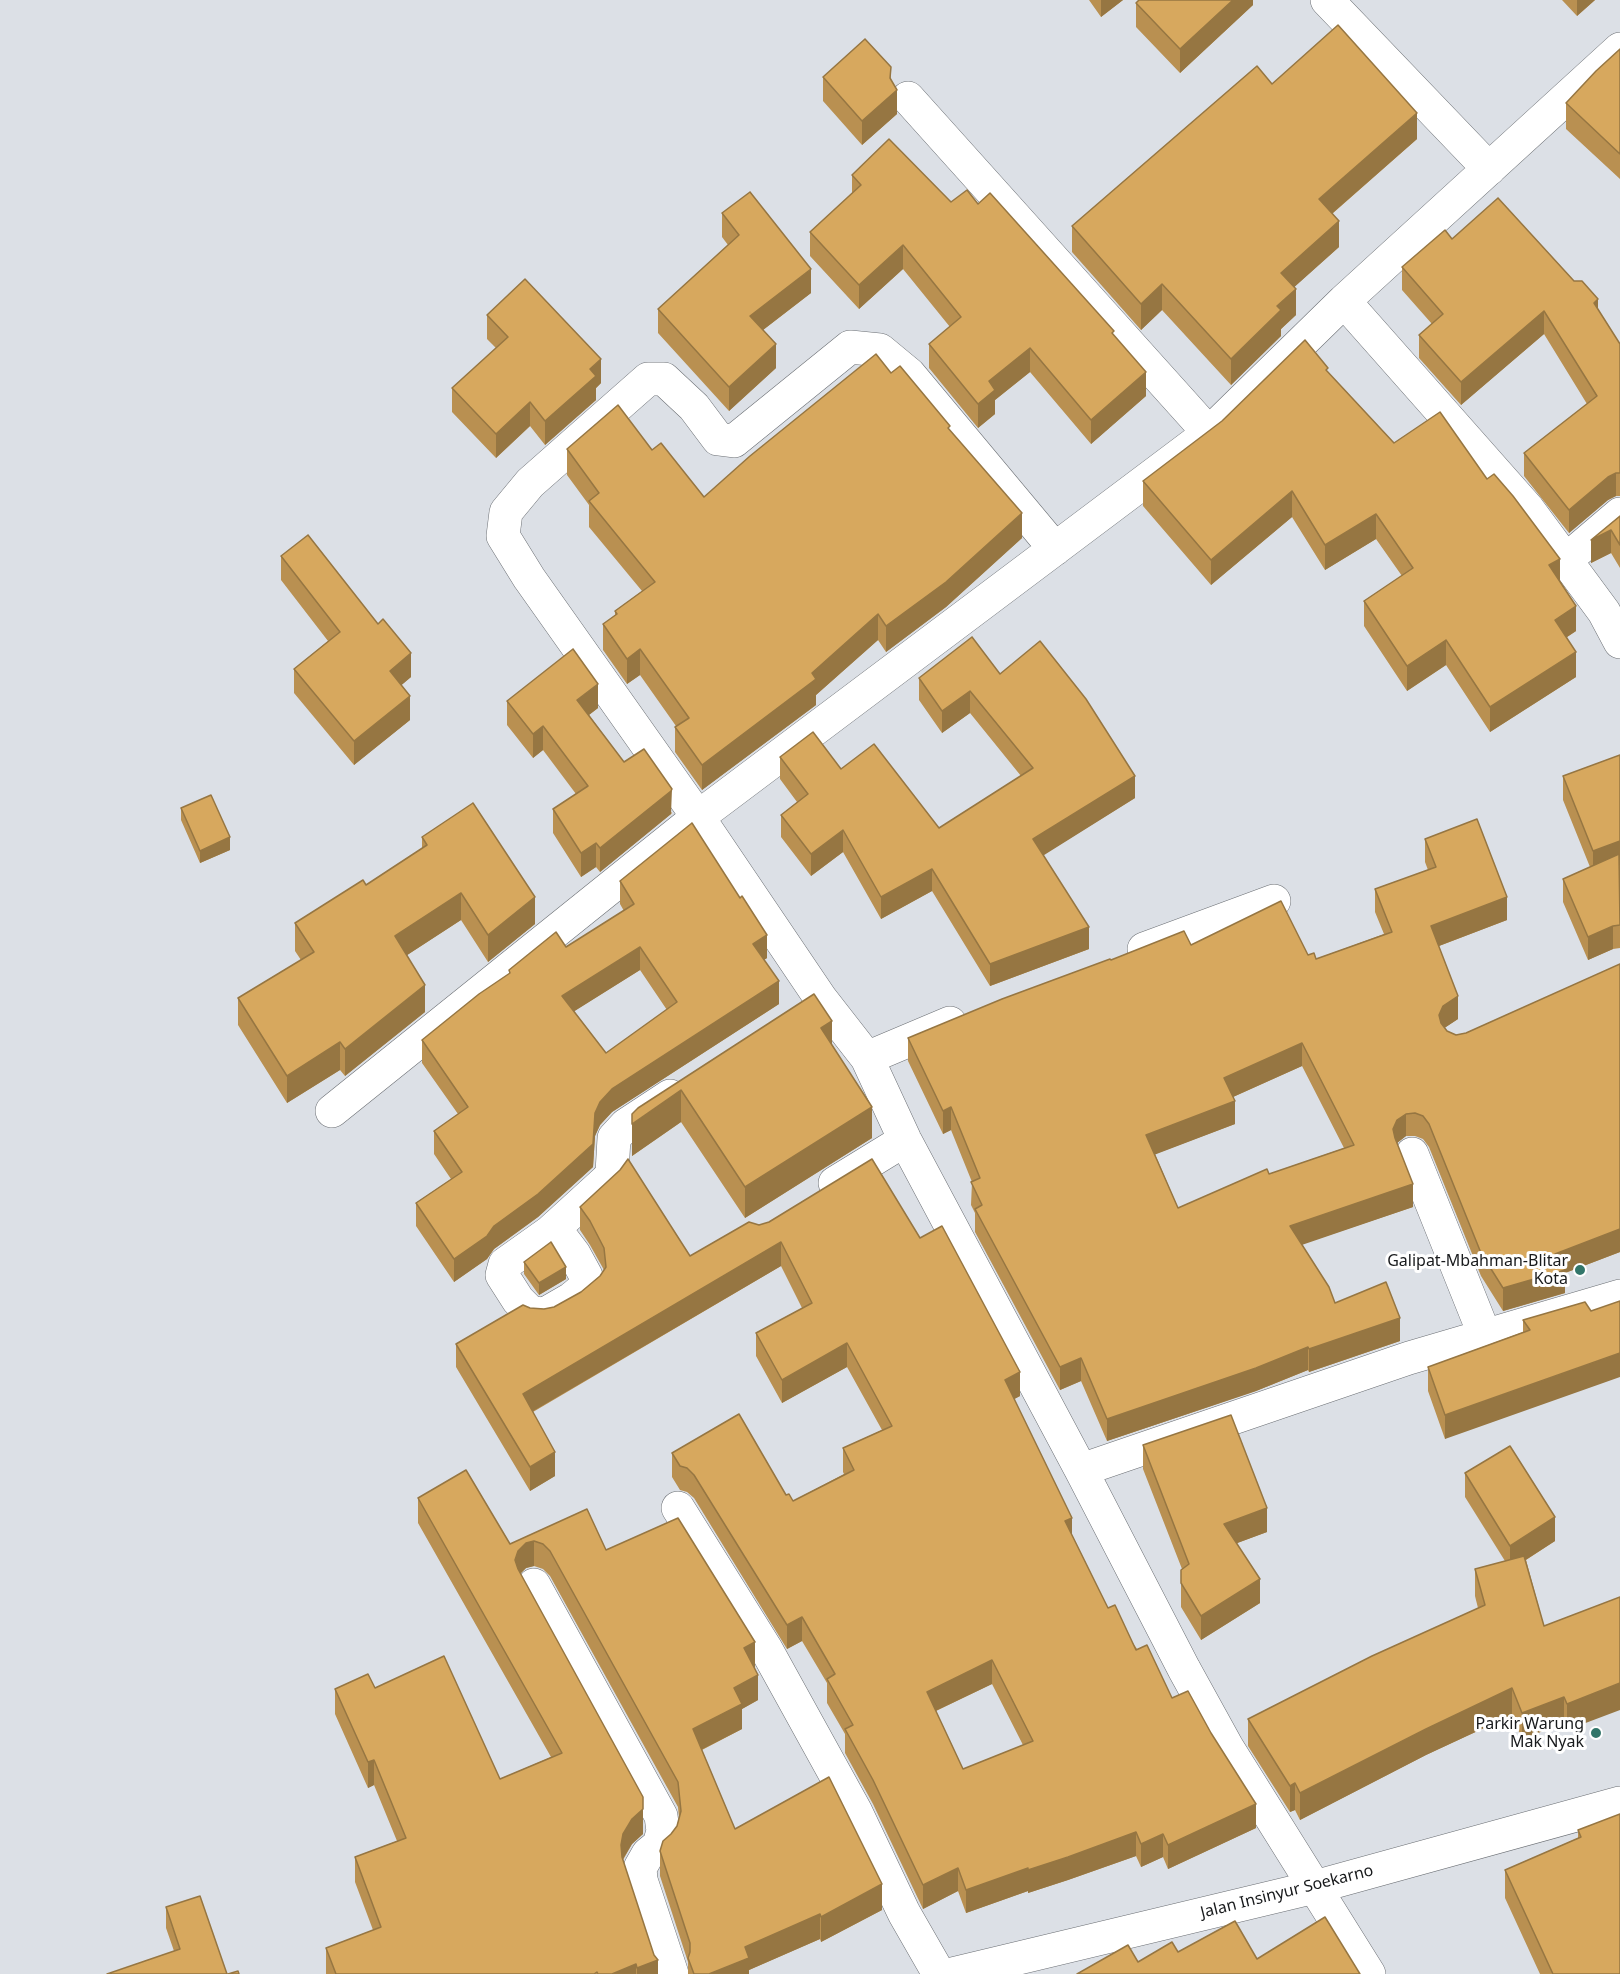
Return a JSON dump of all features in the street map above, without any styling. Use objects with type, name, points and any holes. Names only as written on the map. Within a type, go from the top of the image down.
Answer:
[{"type":"street","points":[[1327,0],[1489,169]]},
{"type":"street","points":[[332,1111],[698,817],[1209,433],[1344,301],[1620,49]]},
{"type":"street","points":[[908,98],[1209,433]]},
{"type":"street","points":[[1344,301],[1528,509],[1604,612],[1620,642]]},
{"type":"street","points":[[1055,549],[909,374],[880,350],[850,347],[734,441],[718,439],[694,407],[664,379],[648,379],[530,483],[506,512],[503,536],[529,578],[698,817],[811,1006],[867,1058],[905,1140],[1227,1747],[1369,1974]]},
{"type":"street","points":[[1566,560],[1620,513]]},
{"type":"street","points":[[1118,959],[1274,901]]},
{"type":"street","points":[[867,1058],[974,1013]]},
{"type":"street","points":[[555,1229],[612,1173],[614,1138],[626,1125],[694,1081]]},
{"type":"street","points":[[807,1200],[905,1140]]},
{"type":"street","points":[[1412,1155],[1485,1336]]},
{"type":"street","points":[[1082,1470],[1365,1373],[1620,1296]]},
{"type":"street","points":[[678,1509],[766,1649],[855,1812],[903,1913],[939,1974]]},
{"type":"street","points":[[534,1585],[662,1816],[663,1831],[659,1845],[648,1854],[640,1868],[641,1880],[672,1974]]},
{"type":"street","name":"Jalan Insinyur Soekarno","points":[[952,1974],[1315,1887],[1620,1803]]},
{"type":"building","points":[[1139,0],[1233,0],[1180,49],[1136,3]]},
{"type":"building","points":[[1338,25],[1417,113],[1319,199],[1339,221],[1281,273],[1296,289],[1277,306],[1281,310],[1231,359],[1162,284],[1141,304],[1072,226],[1257,66],[1272,84]]},
{"type":"building","points":[[865,39],[891,67],[890,78],[897,90],[862,121],[823,77]]},
{"type":"building","points":[[1620,49],[1620,154],[1566,103]]},
{"type":"building","points":[[889,139],[951,202],[967,190],[978,204],[990,193],[1114,331],[1112,333],[1146,372],[1091,420],[1030,348],[989,381],[995,390],[978,404],[929,344],[961,317],[903,245],[859,285],[810,232],[861,185],[852,175]]},
{"type":"building","points":[[750,192],[811,269],[750,316],[776,344],[729,387],[658,309],[739,235],[722,213]]},
{"type":"building","points":[[1498,198],[1574,281],[1582,281],[1598,299],[1594,303],[1620,344],[1620,473],[1608,477],[1569,510],[1524,453],[1597,396],[1544,311],[1461,382],[1419,335],[1443,314],[1402,267],[1445,230],[1452,239]]},
{"type":"building","points":[[525,279],[601,359],[590,369],[596,376],[545,421],[530,402],[496,434],[452,388],[508,337],[487,315]]},
{"type":"building","points":[[1305,340],[1328,368],[1326,370],[1394,443],[1440,412],[1487,479],[1494,474],[1560,559],[1549,565],[1576,606],[1555,620],[1576,652],[1490,707],[1446,640],[1407,666],[1364,601],[1413,568],[1376,514],[1325,545],[1292,491],[1211,560],[1143,481],[1222,421]]},
{"type":"building","points":[[876,354],[891,373],[900,366],[950,426],[948,428],[1022,513],[946,582],[886,626],[878,614],[812,673],[816,679],[702,765],[675,727],[689,718],[640,649],[627,659],[603,624],[617,614],[615,611],[655,582],[589,501],[599,493],[567,449],[618,405],[652,450],[661,443],[704,497],[750,456]]},
{"type":"building","points":[[1620,516],[1620,545],[1611,530],[1591,540]]},
{"type":"building","points":[[308,535],[378,624],[383,619],[411,653],[390,671],[410,696],[354,741],[294,669],[340,632],[281,556]]},
{"type":"building","points":[[972,637],[1000,674],[1040,641],[1086,699],[1135,776],[1033,839],[1089,927],[990,964],[932,869],[881,897],[843,830],[811,854],[781,815],[808,794],[780,757],[813,732],[841,769],[874,744],[939,828],[1033,768],[970,691],[942,711],[919,678]]},
{"type":"building","points":[[573,649],[598,684],[577,700],[624,762],[644,749],[672,789],[600,848],[596,843],[581,853],[553,809],[588,786],[543,726],[533,734],[507,701]]},
{"type":"building","points":[[1620,755],[1620,841],[1593,851],[1563,776]]},
{"type":"building","points":[[211,795],[230,837],[200,851],[181,808]]},
{"type":"building","points":[[473,803],[535,897],[488,935],[461,893],[395,936],[425,985],[345,1049],[340,1042],[287,1076],[238,998],[314,952],[295,923],[363,880],[366,885],[427,845],[422,837]]},
{"type":"building","points":[[1477,819],[1507,897],[1431,926],[1458,996],[1443,1006],[1439,1015],[1447,1031],[1456,1035],[1466,1033],[1620,964],[1620,1229],[1555,1254],[1565,1270],[1503,1288],[1481,1253],[1429,1124],[1423,1116],[1415,1113],[1406,1114],[1397,1120],[1393,1129],[1413,1184],[1290,1226],[1329,1287],[1335,1303],[1386,1282],[1400,1318],[1309,1349],[1308,1347],[1256,1368],[1107,1419],[1081,1358],[1060,1367],[975,1209],[982,1205],[971,1182],[980,1178],[951,1107],[943,1111],[908,1038],[1002,999],[1184,931],[1191,945],[1281,901],[1308,955],[1314,953],[1316,959],[1392,932],[1375,889],[1436,867],[1425,839]],"holes":[[[1302,1043],[1354,1145],[1269,1174],[1267,1169],[1178,1208],[1146,1135],[1235,1101],[1224,1078]]]},
{"type":"building","points":[[692,823],[740,898],[742,896],[767,935],[753,944],[779,981],[612,1089],[600,1102],[595,1113],[593,1144],[538,1194],[494,1226],[487,1236],[454,1259],[416,1203],[462,1172],[434,1131],[468,1107],[422,1040],[479,994],[510,973],[509,970],[556,932],[566,947],[634,904],[620,881]],"holes":[[[640,947],[677,1002],[606,1053],[562,996]]]},
{"type":"building","points":[[1619,854],[1620,925],[1588,937],[1563,879]]},
{"type":"building","points":[[814,994],[832,1021],[821,1028],[872,1107],[745,1187],[681,1090],[632,1124],[632,1114],[638,1108]]},
{"type":"building","points":[[628,1159],[690,1256],[749,1222],[759,1225],[769,1222],[872,1159],[920,1238],[942,1226],[1020,1372],[1005,1380],[1072,1518],[1065,1521],[1108,1608],[1115,1605],[1136,1650],[1147,1645],[1172,1698],[1188,1691],[1211,1733],[1256,1804],[1168,1845],[1163,1834],[1141,1844],[1136,1832],[966,1890],[958,1868],[923,1885],[873,1780],[845,1729],[853,1725],[827,1679],[835,1674],[802,1617],[787,1625],[694,1475],[687,1468],[680,1466],[672,1453],[739,1414],[786,1495],[789,1494],[793,1501],[854,1470],[843,1448],[892,1426],[847,1343],[782,1380],[756,1333],[812,1303],[781,1242],[523,1394],[555,1452],[530,1467],[456,1344],[523,1305],[544,1309],[554,1307],[581,1292],[600,1276],[606,1267],[604,1248],[580,1207],[620,1170]],"holes":[[[992,1660],[1033,1741],[963,1769],[927,1692]]]},
{"type":"building","points":[[551,1242],[566,1267],[539,1283],[524,1262]]},
{"type":"building","points":[[1620,1301],[1620,1353],[1445,1415],[1428,1367],[1530,1330],[1523,1320],[1585,1302],[1591,1311]]},
{"type":"building","points":[[1231,1415],[1267,1508],[1224,1524],[1260,1579],[1201,1616],[1181,1583],[1181,1570],[1189,1564],[1143,1445]]},
{"type":"building","points":[[1510,1446],[1555,1517],[1510,1546],[1465,1473]]},
{"type":"building","points":[[466,1470],[510,1544],[587,1509],[606,1550],[678,1518],[755,1642],[744,1648],[758,1675],[734,1688],[742,1704],[693,1729],[735,1829],[829,1777],[882,1884],[821,1917],[820,1914],[745,1947],[749,1958],[709,1974],[694,1974],[688,1958],[690,1943],[660,1851],[663,1841],[677,1826],[681,1811],[678,1782],[550,1551],[543,1544],[534,1541],[526,1543],[518,1551],[515,1560],[518,1569],[643,1797],[643,1809],[632,1819],[623,1834],[622,1857],[654,1955],[658,1960],[637,1968],[636,1964],[612,1974],[598,1974],[597,1972],[594,1974],[336,1974],[326,1948],[381,1927],[355,1857],[406,1838],[374,1760],[368,1762],[335,1689],[368,1674],[375,1688],[444,1656],[500,1779],[562,1753],[418,1498]]},
{"type":"building","points":[[1524,1556],[1544,1626],[1620,1597],[1620,1683],[1567,1704],[1564,1697],[1522,1713],[1512,1688],[1300,1793],[1295,1783],[1290,1786],[1248,1719],[1372,1656],[1485,1605],[1475,1569]]},
{"type":"building","points":[[1620,1814],[1620,1974],[1553,1974],[1505,1870],[1581,1837],[1578,1830]]},
{"type":"building","points":[[200,1896],[227,1974],[107,1974],[180,1949],[166,1907]]},
{"type":"building","points":[[1325,1917],[1360,1974],[1077,1974],[1128,1945],[1138,1962],[1172,1942],[1178,1952],[1235,1921],[1257,1959]]},
{"type":"place","name":"Galipat-Mbahman-Blitar Kota","points":[[1580,1270]]},
{"type":"place","name":"Parkir Warung Mak Nyak","points":[[1596,1733]]}]
